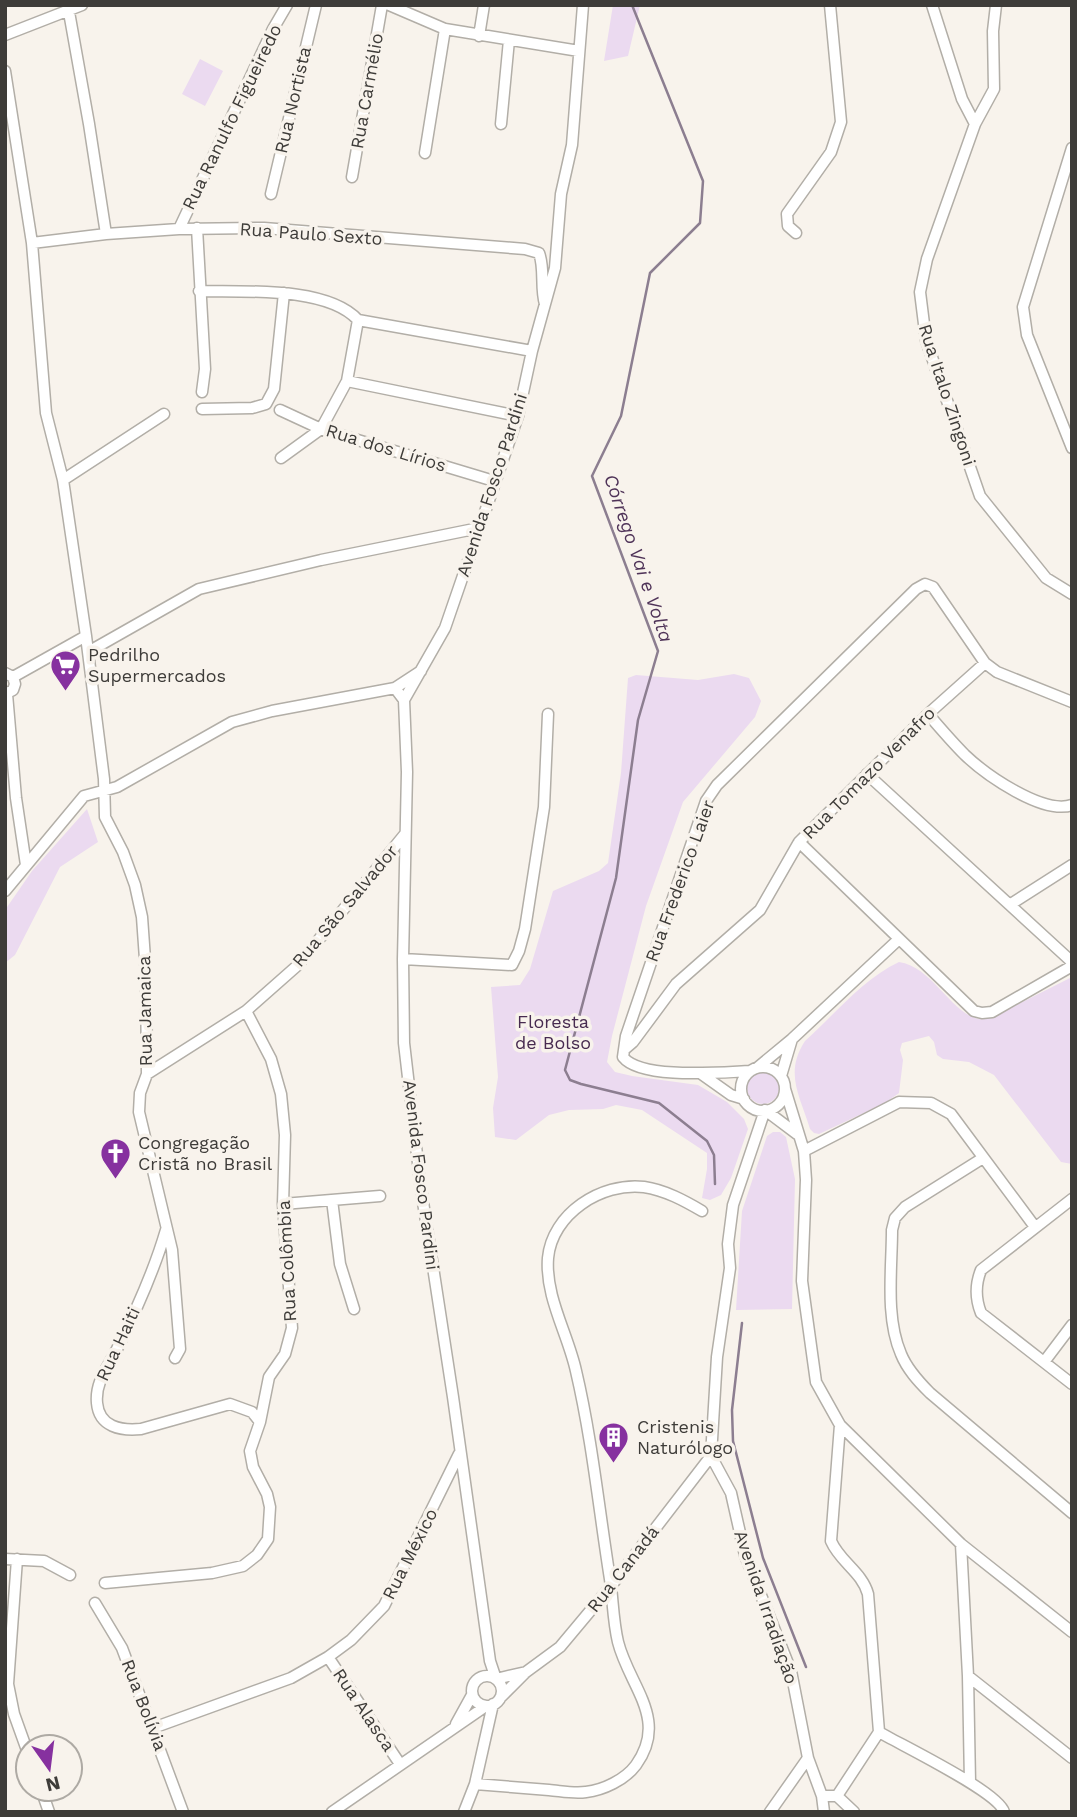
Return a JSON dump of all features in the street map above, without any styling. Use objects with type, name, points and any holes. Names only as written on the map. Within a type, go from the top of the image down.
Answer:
[{"type":"street","points":[[5,35],[82,5]]},
{"type":"street","name":"Rua Ranulfo Figueiredo","points":[[179,229],[273,29],[287,5]]},
{"type":"street","name":"Rua Nortista","points":[[271,194],[316,5]]},
{"type":"street","name":"Rua Carmélio","points":[[352,177],[382,5]]},
{"type":"street","points":[[389,5],[445,29],[579,51]]},
{"type":"street","points":[[479,36],[484,5]]},
{"type":"street","name":"Avenida Fosco Pardini","points":[[496,1679],[490,1661],[404,1044],[403,960],[408,772],[404,700],[445,628],[518,416],[532,351],[555,268],[561,194],[572,145],[583,5]]},
{"type":"street","points":[[796,233],[788,226],[787,214],[831,152],[841,122],[831,5]]},
{"type":"street","points":[[932,5],[962,99],[975,124]]},
{"type":"street","name":"Rua Italo Zingoni","points":[[996,5],[993,89],[975,124],[927,259],[920,292],[924,329],[980,496],[1046,578],[1072,594]]},
{"type":"street","points":[[69,12],[106,234]]},
{"type":"street","points":[[425,153],[445,29]]},
{"type":"street","points":[[501,124],[509,40]]},
{"type":"street","name":"Rua Jamaica","points":[[5,71],[32,243],[46,412],[63,480],[86,636],[104,779],[105,817],[123,852],[135,885],[142,916],[146,973],[147,1074],[140,1093],[139,1112],[172,1250],[180,1349],[175,1358]]},
{"type":"street","points":[[1072,148],[1023,307],[1027,335],[1072,448]]},
{"type":"street","points":[[197,228],[205,369],[202,392]]},
{"type":"street","name":"Rua Paulo Sexto","points":[[32,243],[179,229],[264,228],[525,248],[539,253],[542,262],[541,290],[545,304]]},
{"type":"street","points":[[199,291],[284,293],[329,302],[350,312],[358,320],[532,351]]},
{"type":"street","points":[[202,409],[252,408],[266,404],[274,389],[284,293]]},
{"type":"street","points":[[281,458],[321,429],[347,381],[358,320]]},
{"type":"street","points":[[347,381],[518,416]]},
{"type":"street","name":"Rua dos Lírios","points":[[280,410],[321,429],[494,481]]},
{"type":"street","points":[[63,480],[164,414]]},
{"type":"street","points":[[88,652],[199,589],[321,559],[479,528]]},
{"type":"street","name":"Rua Frederico Laier","points":[[626,1048],[626,1036],[706,802],[717,785],[906,599],[925,584],[933,587],[985,663]]},
{"type":"street","points":[[26,865],[16,798],[6,694],[15,687],[8,672],[86,636]]},
{"type":"street","points":[[985,663],[997,671],[1072,702]]},
{"type":"street","name":"Rua Tomazo Venafro","points":[[626,1048],[676,984],[760,910],[799,842],[928,714],[985,663]]},
{"type":"street","points":[[5,891],[85,796],[117,787],[232,722],[272,711],[395,688],[423,669]]},
{"type":"street","points":[[395,688],[404,700]]},
{"type":"street","points":[[403,960],[512,965],[525,929],[544,807],[548,714]]},
{"type":"street","points":[[928,714],[967,757],[1026,798],[1053,807],[1072,805]]},
{"type":"street","points":[[799,842],[974,1011],[992,1012],[1072,964],[1011,904],[867,774]]},
{"type":"street","points":[[5,804],[16,798]]},
{"type":"street","name":"Rua São Salvador","points":[[147,1074],[246,1011],[298,965],[405,834]]},
{"type":"street","points":[[1011,904],[1072,865]]},
{"type":"street","points":[[744,1099],[741,1087],[743,1081],[754,1069],[792,1039],[900,939]]},
{"type":"street","name":"Rua Colômbia","points":[[105,1583],[212,1573],[243,1566],[257,1555],[268,1539],[270,1523],[267,1494],[253,1467],[250,1451],[260,1422],[269,1377],[285,1354],[292,1328],[283,1204],[285,1135],[281,1094],[271,1059],[246,1011]]},
{"type":"street","points":[[792,1039],[781,1076],[804,1151],[806,1180],[802,1282],[816,1382],[840,1425],[961,1544],[1072,1632]]},
{"type":"street","points":[[626,1048],[623,1057],[634,1066],[657,1071],[700,1073],[770,1068],[781,1076]]},
{"type":"street","points":[[700,1073],[731,1095],[744,1099],[797,1134]]},
{"type":"street","points":[[759,1109],[776,1105],[785,1089]]},
{"type":"street","points":[[804,1151],[899,1102],[932,1103],[951,1114],[1035,1227]]},
{"type":"street","points":[[711,1456],[717,1357],[730,1268],[727,1244],[733,1205],[757,1130],[759,1109]]},
{"type":"street","points":[[983,1158],[905,1207],[895,1218],[892,1230],[892,1318],[900,1352],[912,1374],[930,1392],[1072,1513]]},
{"type":"street","points":[[475,1784],[584,1793],[618,1781],[635,1767],[641,1756],[649,1729],[648,1713],[619,1644],[576,1370],[549,1283],[548,1258],[558,1227],[569,1214],[603,1193],[621,1188],[643,1187],[666,1193],[702,1211]]},
{"type":"street","points":[[283,1204],[380,1196]]},
{"type":"street","points":[[1072,1199],[981,1270],[977,1280],[976,1301],[981,1312],[1072,1384]]},
{"type":"street","points":[[332,1200],[340,1264],[354,1309]]},
{"type":"street","name":"Rua Haiti","points":[[166,1230],[117,1350],[98,1383],[97,1404],[101,1417],[110,1426],[126,1430],[230,1404],[252,1412],[260,1422]]},
{"type":"street","points":[[1044,1362],[1072,1325]]},
{"type":"street","points":[[836,1796],[879,1732],[869,1594],[865,1582],[836,1552],[831,1541],[840,1425]]},
{"type":"street","name":"Rua México","points":[[153,1728],[291,1678],[351,1640],[384,1606],[460,1452]]},
{"type":"street","name":"Rua Canadá","points":[[526,1672],[560,1647],[611,1586],[711,1456]]},
{"type":"street","name":"Avenida Irradiação","points":[[711,1456],[731,1493],[745,1555],[764,1608],[792,1671],[808,1758],[822,1797],[824,1812]]},
{"type":"street","points":[[961,1544],[971,1783]]},
{"type":"street","points":[[22,1733],[8,1684],[11,1559],[44,1561],[70,1575]]},
{"type":"street","name":"Rua Bolívia","points":[[95,1603],[122,1648],[183,1812]]},
{"type":"street","name":"Rua Alasca","points":[[328,1657],[400,1763]]},
{"type":"street","points":[[455,1726],[472,1695],[473,1686],[490,1661]]},
{"type":"street","points":[[478,1679],[488,1676],[496,1679],[526,1672]]},
{"type":"street","points":[[332,1812],[400,1763],[493,1703],[526,1672]]},
{"type":"street","points":[[968,1676],[1072,1758]]},
{"type":"street","points":[[464,1812],[475,1784],[493,1703],[502,1690],[496,1679]]},
{"type":"street","points":[[472,1695],[477,1703],[493,1703]]},
{"type":"street","points":[[879,1732],[971,1783],[997,1800],[1004,1812]]},
{"type":"street","points":[[771,1812],[808,1758]]},
{"type":"street","points":[[822,1797],[836,1796],[854,1812]]},
{"type":"green space","points":[[613,5],[640,5],[628,56],[604,61]]},
{"type":"green space","points":[[200,59],[223,71],[205,106],[182,94]]},
{"type":"green space","name":"Floresta de Bolso","points":[[734,674],[749,678],[761,701],[755,717],[683,802],[646,906],[607,1062],[615,1072],[698,1085],[727,1102],[744,1119],[748,1129],[731,1178],[721,1195],[710,1200],[702,1198],[707,1153],[642,1110],[616,1105],[603,1109],[569,1110],[549,1115],[516,1140],[495,1137],[493,1108],[498,1077],[491,987],[520,985],[530,969],[553,891],[599,871],[608,863],[621,773],[628,678],[636,675],[698,680]]},
{"type":"green space","points":[[87,809],[98,842],[60,867],[15,955],[5,963],[5,910],[32,871]]},
{"type":"green space","points":[[899,962],[922,972],[959,1009],[981,1019],[995,1016],[1072,977],[1072,1164],[1061,1162],[994,1075],[969,1062],[943,1059],[937,1055],[934,1042],[929,1036],[902,1043],[899,1093],[885,1103],[819,1134],[810,1129],[798,1095],[795,1074],[799,1053],[805,1041],[873,978]]},
{"type":"green space","points":[[763,1072],[774,1077],[779,1088],[774,1099],[763,1104],[752,1099],[747,1088],[752,1077]]},
{"type":"green space","points":[[780,1132],[786,1137],[795,1179],[792,1309],[736,1310],[742,1211],[767,1136]]},
{"type":"waterway","name":"Córrego Vai e Volta","points":[[632,5],[703,181],[700,223],[650,273],[621,416],[592,476],[658,651],[638,720],[616,878],[565,1070],[570,1080],[581,1084],[659,1103],[707,1141],[714,1155],[715,1184]]},
{"type":"waterway","points":[[742,1323],[732,1410],[733,1441],[763,1558],[806,1667]]},
{"type":"place","name":"Pedrilho Supermercados","points":[[65,692]]},
{"type":"place","name":"Congregação Cristã no Brasil","points":[[115,1180]]},
{"type":"place","name":"Cristenis Naturólogo","points":[[614,1464]]}]
